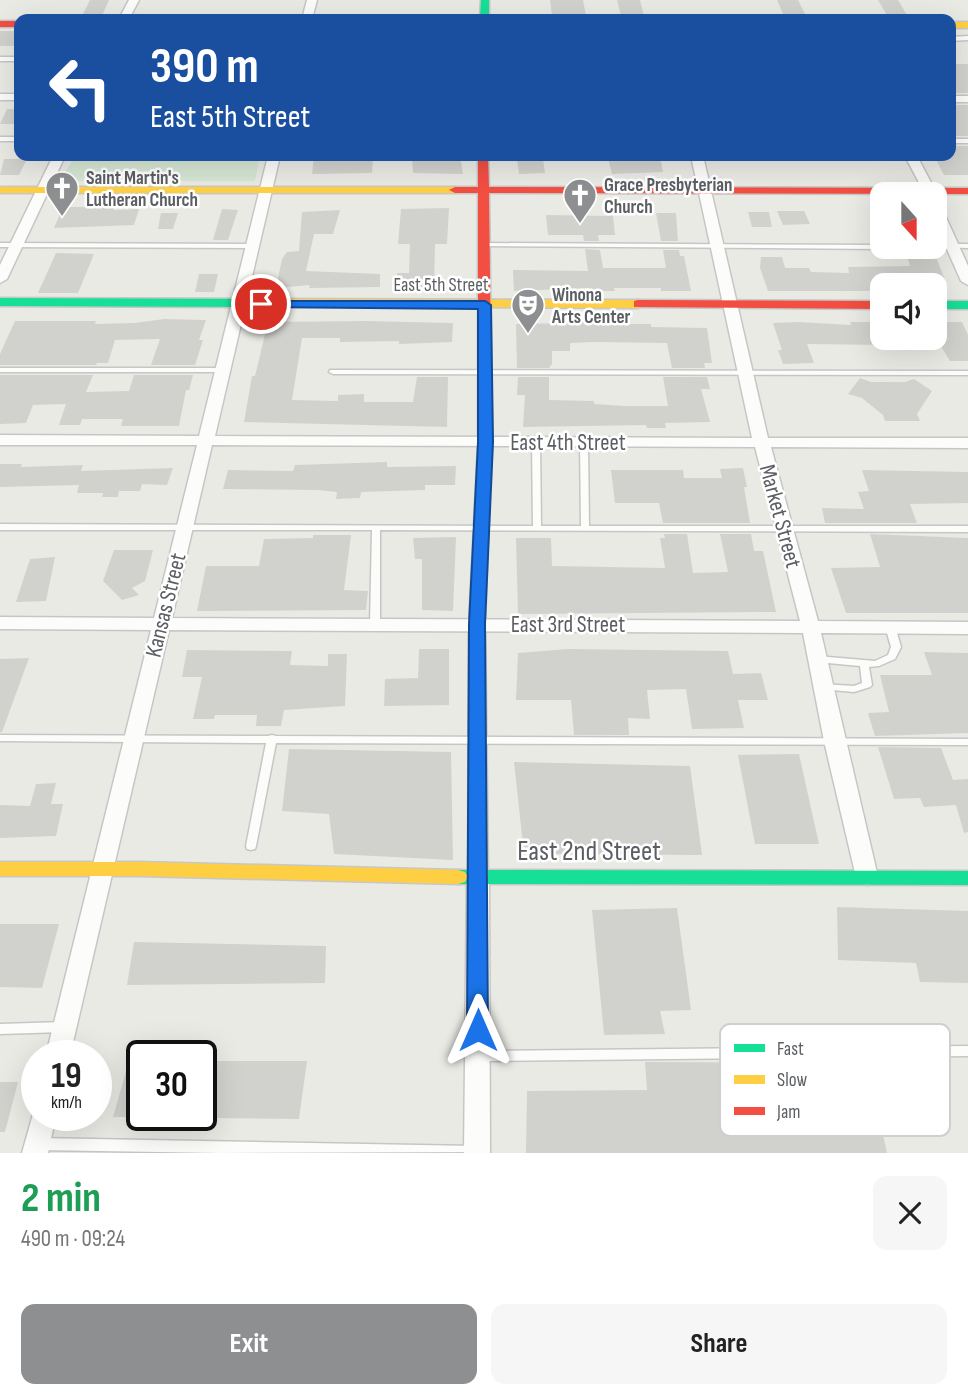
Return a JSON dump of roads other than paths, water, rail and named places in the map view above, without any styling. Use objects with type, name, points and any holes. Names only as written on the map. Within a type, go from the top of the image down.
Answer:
[{"type":"street","points":[[0,279],[57,161]]},
{"type":"street","name":"Kansas Street","points":[[61,1040],[273,161]]},
{"type":"street","points":[[477,1153],[477,624],[485,442],[483,161]]},
{"type":"street","name":"Market Street","points":[[698,161],[761,440],[810,625],[834,741],[867,877]]},
{"type":"street","points":[[914,161],[924,182]]},
{"type":"street","points":[[0,190],[705,191],[870,195]]},
{"type":"street","points":[[947,194],[968,191]]},
{"type":"street","points":[[947,234],[968,281]]},
{"type":"street","name":"East 5th Street","points":[[0,302],[237,305],[870,305]]},
{"type":"street","points":[[947,304],[968,304]]},
{"type":"street","name":"East 4th Street","points":[[0,440],[761,440],[968,443]]},
{"type":"street","name":"East 3rd Street","points":[[0,623],[810,625],[968,628]]},
{"type":"street","name":"East 2nd Street","points":[[0,869],[102,868],[478,877],[968,878]]},
{"type":"lane","points":[[0,245],[252,246]]},
{"type":"lane","points":[[484,245],[870,247]]},
{"type":"lane","points":[[947,246],[968,246]]},
{"type":"lane","points":[[0,370],[222,370]]},
{"type":"lane","points":[[333,372],[968,373]]},
{"type":"lane","points":[[536,442],[537,527]]},
{"type":"lane","points":[[584,442],[585,527]]},
{"type":"lane","points":[[0,527],[968,528]]},
{"type":"lane","points":[[375,624],[376,527]]},
{"type":"lane","points":[[817,659],[876,664],[892,657],[896,647],[890,626]]},
{"type":"lane","points":[[823,687],[854,689],[867,685],[864,663]]},
{"type":"lane","points":[[0,738],[968,742]]},
{"type":"lane","points":[[251,846],[272,738]]},
{"type":"lane","points":[[0,1029],[64,1027]]},
{"type":"lane","points":[[950,1051],[968,1051]]},
{"type":"lane","points":[[478,1056],[720,1054]]},
{"type":"lane","points":[[36,1148],[477,1153]]},
{"type":"place","name":"Saint Martin's Lutheran Church","points":[[62,218]]},
{"type":"place","name":"Grace Presbyterian Church","points":[[580,225]]},
{"type":"place","name":"Winona Arts Center","points":[[528,335]]}]
